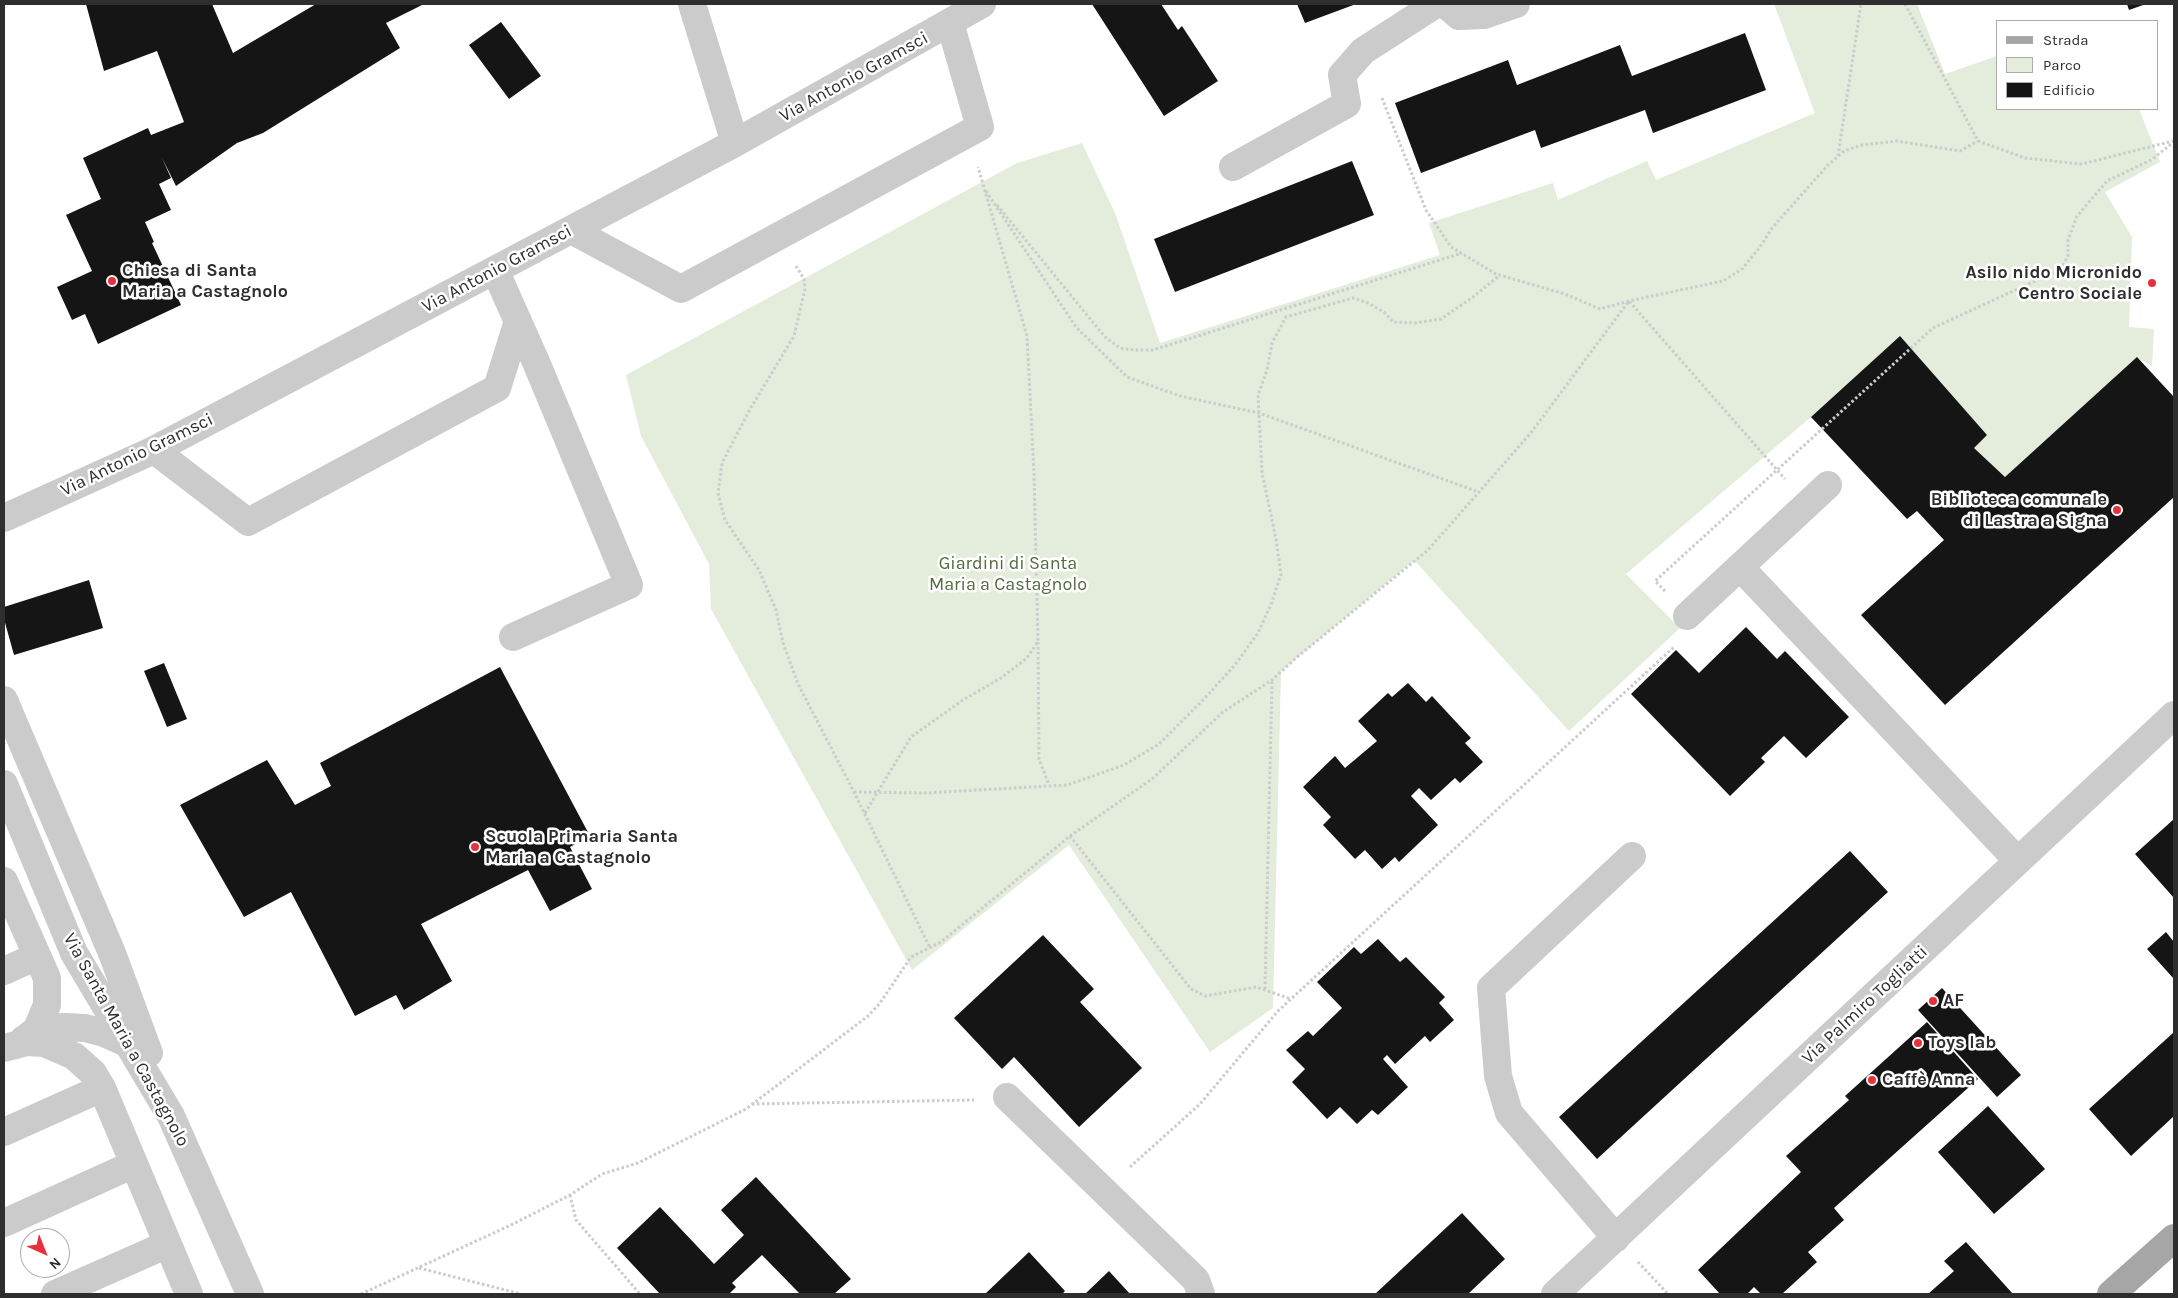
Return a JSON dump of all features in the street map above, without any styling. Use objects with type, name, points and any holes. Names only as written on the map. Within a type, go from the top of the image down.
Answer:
[{"type":"main road","points":[[2111,1294],[2174,1238]]},
{"type":"street","points":[[692,4],[736,143]]},
{"type":"street","name":"Via Antonio Gramsci","points":[[4,518],[154,450],[736,143],[982,4]]},
{"type":"street","points":[[1233,167],[1347,104],[1342,75],[1363,51],[1436,4]]},
{"type":"street","points":[[1445,4],[1459,16],[1484,15],[1516,4]]},
{"type":"street","points":[[571,230],[681,289],[968,134],[980,127],[950,23]]},
{"type":"street","points":[[495,270],[629,586],[513,637]]},
{"type":"street","points":[[154,450],[248,522],[497,388],[518,321]]},
{"type":"street","points":[[1687,616],[1828,485]]},
{"type":"street","points":[[1740,567],[2018,861]]},
{"type":"street","points":[[4,700],[112,953],[171,1116]]},
{"type":"street","name":"Via Palmiro Togliatti","points":[[1555,1294],[2174,716]]},
{"type":"street","name":"Via Santa Maria a Castagnolo","points":[[4,784],[74,953],[171,1116],[250,1294]]},
{"type":"street","points":[[1616,1238],[1509,1113],[1498,1076],[1491,988],[1632,856]]},
{"type":"street","points":[[4,881],[47,978],[47,1005],[37,1029],[11,1044]]},
{"type":"street","points":[[4,971],[37,956]]},
{"type":"street","points":[[11,1044],[47,1029],[64,1027],[84,1028],[104,1033],[140,1049],[152,1063]]},
{"type":"street","points":[[11,1044],[27,1042],[44,1043],[74,1056],[88,1066],[102,1088],[189,1294]]},
{"type":"street","points":[[4,1132],[102,1088]]},
{"type":"street","points":[[1007,1097],[1196,1280],[1201,1294]]},
{"type":"street","points":[[4,1223],[134,1164]]},
{"type":"street","points":[[55,1294],[168,1244]]},
{"type":"path","points":[[1838,156],[1861,4]]},
{"type":"path","points":[[1905,4],[1978,141],[2025,158],[2082,164],[2174,142]]},
{"type":"path","points":[[1363,51],[1426,210],[1451,246],[1500,275],[1565,294],[1600,309],[1723,281],[1742,269],[1760,247],[1772,228],[1844,151],[1862,145],[1897,141],[1960,152],[1978,141]]},
{"type":"path","points":[[968,134],[1027,336],[1034,473],[1039,759],[1049,785]]},
{"type":"path","points":[[1104,1191],[1200,1104],[1278,1011],[1697,626],[1655,581],[1933,328],[2061,269],[2068,256],[2068,240],[2077,216],[2107,181],[2150,160],[2174,142]]},
{"type":"path","points":[[984,189],[1105,337],[1120,348],[1134,350],[1152,350],[1462,254]]},
{"type":"path","points":[[984,189],[1076,326],[1127,377],[1180,396],[1259,413],[1476,491]]},
{"type":"path","points":[[779,236],[804,279],[805,288],[801,310],[794,336],[749,411],[722,463],[718,493],[724,520],[760,570],[776,610],[783,643],[798,684],[854,792],[930,948]]},
{"type":"path","points":[[854,792],[925,793],[1067,785],[1124,765],[1159,744],[1228,673],[1258,632],[1272,602],[1281,574],[1276,539],[1262,473],[1258,395],[1267,370],[1272,343],[1286,317],[1353,298],[1368,303],[1384,312],[1393,322],[1415,323],[1441,319],[1500,275]]},
{"type":"path","points":[[1629,301],[1808,504]]},
{"type":"path","points":[[361,1294],[511,1225],[570,1195],[602,1174],[638,1163],[752,1104],[868,1016],[880,1003],[911,956],[941,942],[1070,836],[1152,779],[1223,712],[1272,680],[1296,658],[1428,550],[1530,434],[1629,301]]},
{"type":"path","points":[[865,814],[876,792],[911,737],[963,700],[1001,678],[1027,658],[1038,642]]},
{"type":"path","points":[[1264,989],[1272,680]]},
{"type":"path","points":[[1070,836],[1192,988],[1205,996],[1256,987],[1291,999]]},
{"type":"path","points":[[752,1104],[962,1101],[1007,1097]]},
{"type":"path","points":[[570,1195],[576,1220],[640,1294]]},
{"type":"path","points":[[1616,1238],[1668,1294]]},
{"type":"path","points":[[419,1268],[521,1294]]},
{"type":"green space","name":"Giardini di Santa Maria a Castagnolo","points":[[1774,4],[1917,4],[1945,74],[1996,56],[1996,110],[2139,110],[2160,162],[2105,192],[2132,237],[2129,327],[2154,329],[2152,366],[2137,358],[2005,477],[1974,448],[1987,435],[1900,336],[1811,417],[1626,574],[1680,628],[1569,731],[1414,560],[1281,671],[1273,1008],[1210,1052],[1069,845],[912,970],[711,609],[709,564],[641,436],[626,375],[1017,163],[1082,143],[1115,213],[1160,343],[1440,255],[1429,223],[1553,183],[1558,200],[1647,161],[1656,180],[1815,113]]},
{"type":"building","points":[[86,4],[212,4],[233,53],[316,4],[424,4],[386,23],[400,48],[263,133],[237,143],[176,186],[162,158],[171,178],[159,184],[171,210],[145,222],[154,242],[152,243],[181,305],[98,344],[85,314],[72,320],[57,287],[92,271],[66,215],[101,199],[83,158],[148,128],[151,135],[184,122],[157,51],[104,71]]},
{"type":"building","points":[[1092,4],[1161,4],[1178,30],[1182,26],[1218,81],[1164,116]]},
{"type":"building","points":[[1297,4],[1356,4],[1305,23]]},
{"type":"building","points":[[2127,4],[2146,4],[2129,10]]},
{"type":"building","points":[[501,22],[541,76],[509,99],[469,45]]},
{"type":"building","points":[[1745,33],[1766,90],[1653,133],[1645,110],[1541,148],[1535,130],[1421,173],[1395,103],[1508,60],[1517,85],[1620,45],[1632,76]]},
{"type":"building","points":[[1352,161],[1374,215],[1175,292],[1154,239]]},
{"type":"building","points":[[1900,336],[1987,435],[1974,448],[2005,477],[2137,357],[2174,397],[2174,497],[1945,705],[1861,615],[1944,540],[1917,511],[1907,519],[1811,417]]},
{"type":"building","points":[[89,580],[103,628],[14,655],[4,619],[4,607]]},
{"type":"building","points":[[1746,627],[1777,659],[1785,651],[1849,717],[1806,758],[1784,736],[1761,758],[1765,762],[1730,796],[1631,694],[1676,650],[1699,673]]},
{"type":"building","points":[[164,663],[187,719],[167,727],[144,671]]},
{"type":"building","points":[[500,667],[590,836],[570,847],[592,889],[550,911],[528,870],[421,924],[452,981],[404,1010],[396,995],[355,1016],[291,892],[244,917],[180,805],[267,760],[295,805],[331,786],[320,763]]},
{"type":"building","points":[[1408,683],[1426,702],[1432,696],[1471,738],[1465,743],[1483,762],[1460,783],[1455,778],[1431,800],[1419,788],[1411,796],[1438,825],[1399,862],[1395,857],[1382,869],[1365,850],[1355,859],[1323,825],[1331,817],[1303,787],[1335,756],[1345,768],[1377,741],[1358,721],[1388,693],[1392,697]]},
{"type":"building","points":[[2174,819],[2174,898],[2135,854]]},
{"type":"building","points":[[1850,851],[1888,892],[1597,1159],[1559,1117]]},
{"type":"building","points":[[2166,932],[2174,942],[2174,979],[2147,949]]},
{"type":"building","points":[[1043,935],[1094,989],[1080,1002],[1142,1068],[1079,1127],[1014,1057],[1002,1069],[954,1018]]},
{"type":"building","points":[[1378,939],[1400,962],[1406,957],[1445,997],[1439,1003],[1454,1020],[1430,1042],[1425,1036],[1395,1064],[1387,1055],[1383,1059],[1408,1087],[1378,1115],[1372,1110],[1357,1124],[1340,1107],[1327,1119],[1292,1082],[1305,1069],[1286,1050],[1308,1031],[1313,1036],[1342,1008],[1317,982],[1354,947],[1361,954]]},
{"type":"building","points":[[1942,988],[2021,1075],[1997,1097],[1918,1010]]},
{"type":"building","points":[[1927,1022],[1978,1079],[1834,1208],[1844,1220],[1808,1252],[1817,1262],[1782,1294],[1761,1294],[1754,1287],[1747,1294],[1720,1294],[1698,1270],[1801,1172],[1786,1156],[1849,1100],[1845,1096]]},
{"type":"building","points":[[2173,1033],[2174,1116],[2131,1156],[2089,1109]]},
{"type":"building","points":[[1988,1106],[2045,1169],[1994,1214],[1938,1152]]},
{"type":"building","points":[[756,1177],[851,1279],[834,1294],[800,1294],[762,1255],[732,1283],[736,1287],[729,1294],[660,1294],[617,1248],[660,1207],[714,1264],[744,1235],[721,1210]]},
{"type":"building","points":[[1462,1213],[1505,1259],[1468,1294],[1375,1294]]},
{"type":"building","points":[[1966,1242],[2013,1294],[1928,1294],[1954,1271],[1944,1261]]},
{"type":"building","points":[[1029,1252],[1065,1291],[1062,1294],[985,1294]]},
{"type":"building","points":[[1109,1271],[1130,1294],[1085,1294]]},
{"type":"place","name":"Chiesa di Santa Maria a Castagnolo","points":[[112,281]]},
{"type":"place","name":"Asilo nido Micronido Centro Sociale","points":[[2152,283]]},
{"type":"place","name":"Biblioteca comunale di Lastra a Signa","points":[[2117,510]]},
{"type":"place","name":"Scuola Primaria Santa Maria a Castagnolo","points":[[475,847]]},
{"type":"place","name":"AF","points":[[1933,1001]]},
{"type":"place","name":"Toys lab","points":[[1918,1043]]},
{"type":"place","name":"Caffè Anna","points":[[1872,1080]]}]
